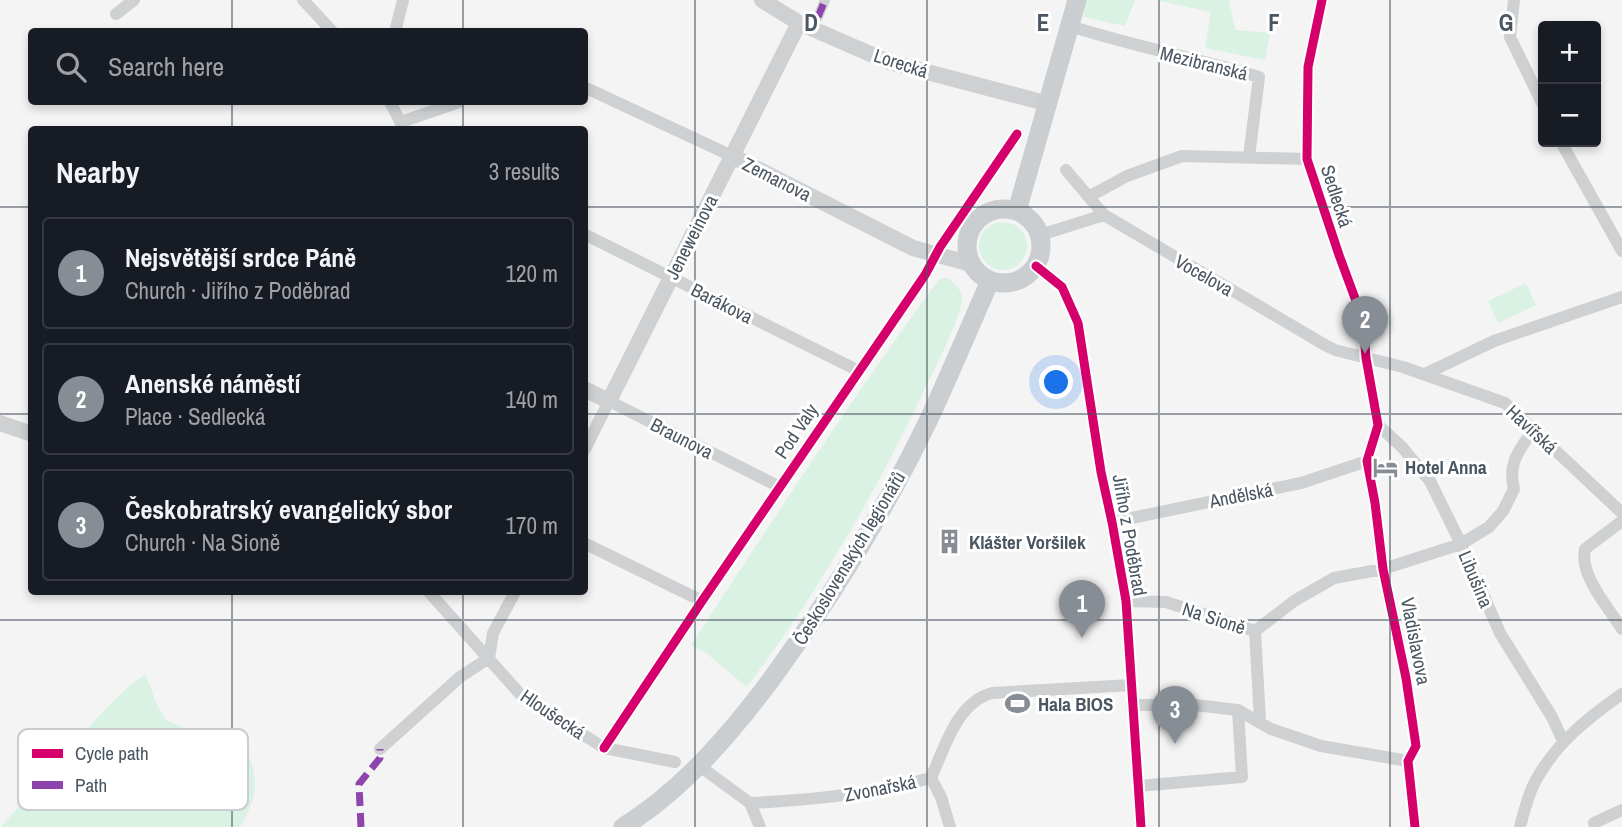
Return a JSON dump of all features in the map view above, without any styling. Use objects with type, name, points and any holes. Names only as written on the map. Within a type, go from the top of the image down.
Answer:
[{"type":"main road","points":[[1017,211],[1077,0]]},
{"type":"main road","points":[[995,210],[1017,211],[1031,220],[1040,235],[1041,246],[1036,266],[1027,276],[1015,282],[1003,284],[990,281],[971,264],[967,242],[976,222],[995,210]]},
{"type":"main road","name":"Československých legionářů","points":[[623,827],[698,765],[758,696],[801,639],[844,575],[925,428],[990,281]]},
{"type":"street","points":[[116,14],[134,0]]},
{"type":"street","points":[[303,0],[329,28]]},
{"type":"street","points":[[395,28],[403,0]]},
{"type":"street","name":"Lorecká","points":[[762,0],[799,23],[889,62],[1049,104]]},
{"type":"street","points":[[818,17],[825,0]]},
{"type":"street","name":"Sedlecká","points":[[1322,0],[1308,66],[1307,159],[1363,320],[1366,358],[1378,425]]},
{"type":"street","points":[[1514,0],[1510,37],[1538,95]]},
{"type":"street","name":"Jeneweinova","points":[[588,444],[799,23]]},
{"type":"street","name":"Mezibranská","points":[[1070,26],[1259,77],[1249,157]]},
{"type":"street","name":"Zemanova","points":[[588,89],[732,156],[913,248],[971,264]]},
{"type":"street","points":[[392,105],[402,126],[452,105]]},
{"type":"street","name":"Pod Valy","points":[[604,748],[1017,134]]},
{"type":"street","points":[[1564,147],[1622,251]]},
{"type":"street","points":[[1090,196],[1127,176],[1182,156],[1307,159]]},
{"type":"street","points":[[1040,235],[1104,215],[1066,170]]},
{"type":"street","name":"Vocelova","points":[[1104,215],[1325,345],[1425,374]]},
{"type":"street","name":"Barákova","points":[[588,236],[859,371]]},
{"type":"street","name":"Jiřího z Poděbrad","points":[[1036,266],[1062,287],[1075,313],[1101,472],[1126,601],[1140,827]]},
{"type":"street","points":[[1425,374],[1494,341],[1622,297]]},
{"type":"street","name":"Havířská","points":[[1425,374],[1505,403],[1622,513]]},
{"type":"street","name":"Braunova","points":[[588,391],[780,487]]},
{"type":"street","points":[[0,423],[28,433]]},
{"type":"street","points":[[1367,461],[1378,425]]},
{"type":"street","name":"Libušina","points":[[1378,425],[1402,447],[1430,481],[1500,633],[1552,717],[1563,741]]},
{"type":"street","points":[[1255,631],[1294,601],[1334,578],[1383,569],[1461,544],[1489,527],[1503,511],[1514,489],[1510,476],[1512,462],[1534,429]]},
{"type":"street","name":"Andělská","points":[[1112,522],[1301,483],[1367,461]]},
{"type":"street","name":"Vladislavova","points":[[1367,461],[1383,569],[1406,678],[1416,746],[1408,761],[1415,827]]},
{"type":"street","points":[[1622,521],[1585,550],[1583,560],[1586,571],[1622,629]]},
{"type":"street","points":[[588,545],[702,601]]},
{"type":"street","name":"Hloušecká","points":[[432,595],[520,694],[604,748],[675,762]]},
{"type":"street","points":[[380,749],[460,677],[489,658],[493,634],[513,595]]},
{"type":"street","name":"Na Sioně","points":[[1126,601],[1166,602],[1255,631],[1260,721]]},
{"type":"street","name":"Zvonařská","points":[[750,803],[816,800],[893,788],[931,778],[956,726],[973,702],[982,695],[1131,685]]},
{"type":"street","points":[[1520,827],[1536,780],[1563,741],[1586,719],[1622,694]]},
{"type":"street","points":[[1132,705],[1195,705],[1238,710],[1271,729],[1321,746],[1408,761]]},
{"type":"street","points":[[1138,786],[1242,777],[1238,710]]},
{"type":"street","points":[[698,765],[750,803],[760,827]]},
{"type":"street","points":[[931,778],[942,797],[950,827]]},
{"type":"street","points":[[1594,823],[1622,810]]},
{"type":"green space","points":[[1084,0],[1135,0],[1125,26],[1084,17]]},
{"type":"green space","points":[[1155,0],[1229,0],[1235,30],[1270,33],[1265,60],[1205,48],[1211,12]]},
{"type":"green space","points":[[1003,222],[1020,229],[1027,246],[1020,263],[1003,270],[986,263],[979,246],[986,229]]},
{"type":"green space","points":[[948,278],[961,292],[959,314],[913,414],[871,495],[825,573],[747,687],[706,653],[691,645],[875,369],[939,279]]},
{"type":"green space","points":[[1526,283],[1536,305],[1498,323],[1488,301]]},
{"type":"green space","points":[[146,675],[156,703],[166,720],[185,729],[87,729],[135,681]]},
{"type":"green space","points":[[248,758],[255,778],[254,794],[249,810],[240,827],[1,827],[18,808],[18,810],[248,810]]},
{"type":"marked path","points":[[818,17],[825,0]]},
{"type":"marked path","points":[[361,827],[359,784],[380,758],[380,749]]},
{"type":"cycle path","points":[[1322,0],[1308,67],[1307,159],[1363,320],[1366,358],[1378,425],[1367,461],[1383,569],[1406,678],[1416,746],[1408,761],[1415,827]]},
{"type":"cycle path","points":[[604,748],[925,275],[940,247],[1017,134]]},
{"type":"cycle path","points":[[1036,266],[1062,287],[1078,323],[1101,472],[1126,601],[1141,827]]},
{"type":"place","name":"Anenské náměstí","points":[[1365,354]]},
{"type":"place","name":"Hotel Anna","points":[[1385,467]]},
{"type":"place","name":"Klášter Voršilek","points":[[949,542]]},
{"type":"place","name":"Nejsvětější srdce Páně","points":[[1082,638]]},
{"type":"place","name":"Hala BIOS","points":[[1018,704]]},
{"type":"place","name":"Českobratrský evangelický sbor","points":[[1175,744]]}]
